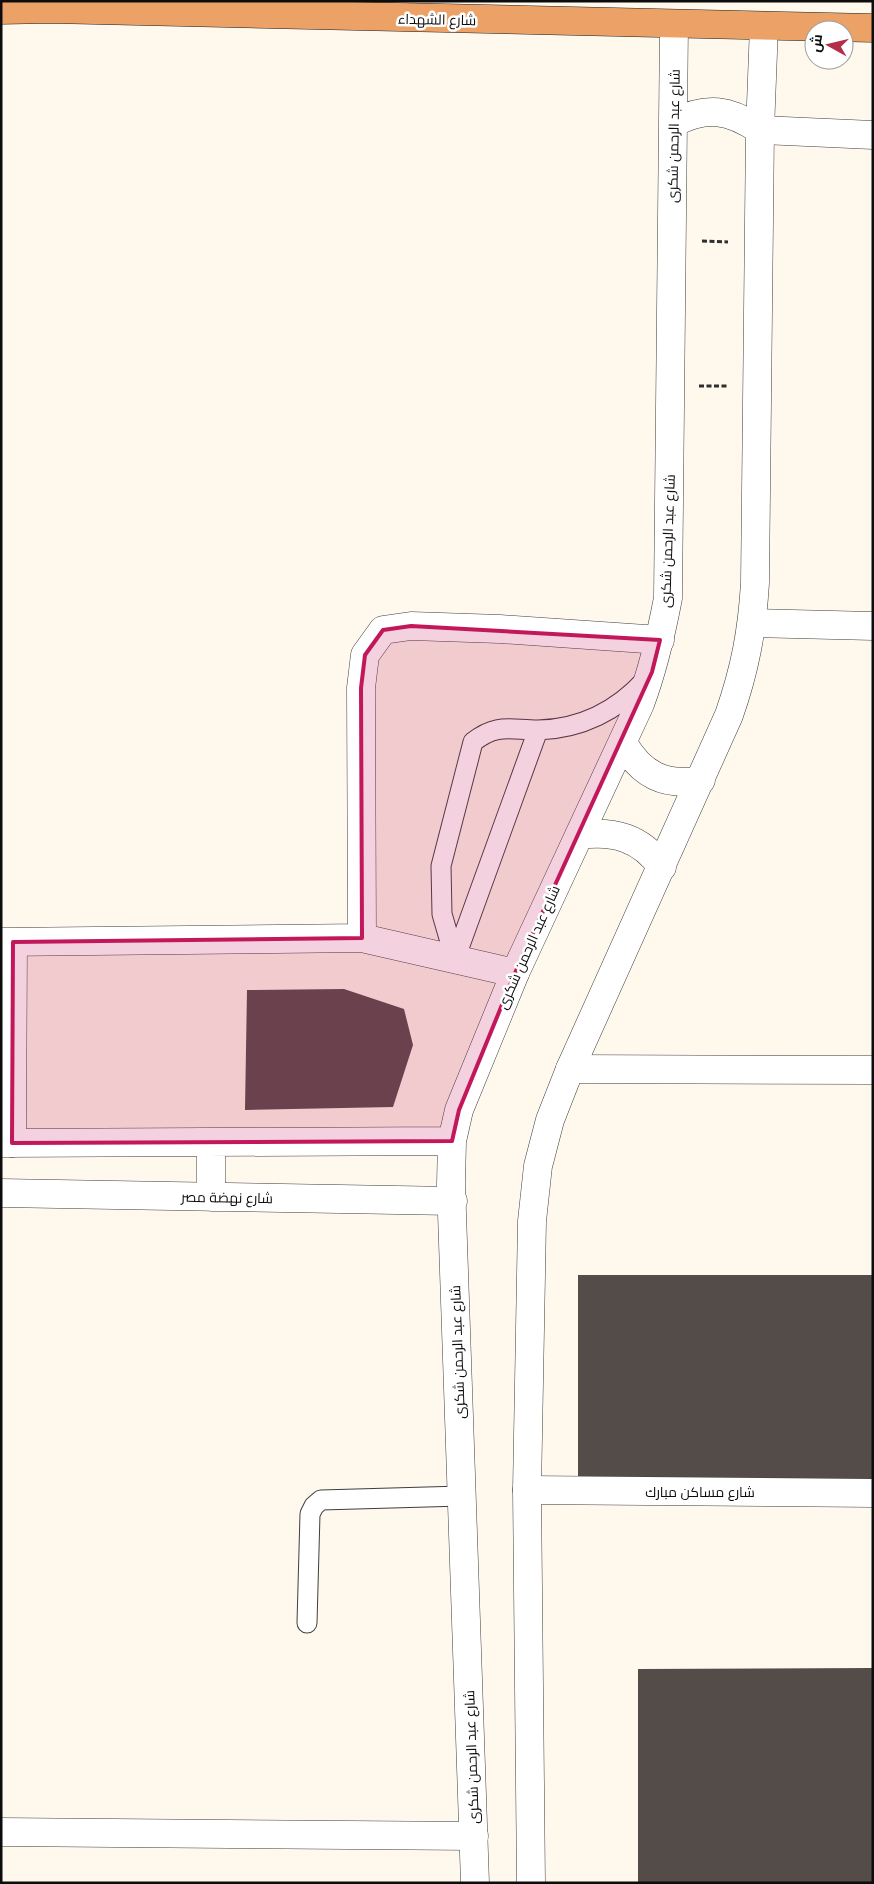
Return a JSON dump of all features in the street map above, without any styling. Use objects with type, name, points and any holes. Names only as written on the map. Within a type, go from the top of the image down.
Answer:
[{"type":"highway","name":"شارع الشهداء","points":[[1,10],[873,28]]},
{"type":"street","name":"شارع عبد الرحمن شكرى","points":[[476,1883],[452,1141],[459,1110],[515,973],[622,743],[652,672],[660,640],[668,598],[674,25]]},
{"type":"street","points":[[531,1883],[527,1490],[532,1220],[538,1166],[550,1120],[570,1069],[701,780],[729,716],[741,679],[752,623],[755,583],[760,130],[764,26]]},
{"type":"street","points":[[673,123],[688,115],[704,112],[725,112],[743,118],[760,130],[873,135]]},
{"type":"street","points":[[752,623],[873,626]]},
{"type":"street","points":[[362,938],[361,688],[365,655],[383,630],[411,626],[500,629],[660,640]]},
{"type":"street","points":[[622,743],[638,766],[650,774],[675,782],[701,780]]},
{"type":"street","points":[[579,835],[597,832],[631,839],[649,851],[662,867]]},
{"type":"street","points":[[452,1141],[7,1143],[7,942],[362,938],[515,973]]},
{"type":"street","points":[[570,1069],[873,1070]]},
{"type":"street","points":[[211,1142],[211,1197]]},
{"type":"street","name":"شارع نهضة مصر","points":[[1,1193],[453,1201]]},
{"type":"street","name":"شارع مساكن مبارك","points":[[527,1490],[873,1493]]},
{"type":"street","points":[[1,1832],[474,1836]]},
{"type":"lane","points":[[455,960],[442,914],[441,866],[472,742],[494,729],[510,727],[538,730],[569,727],[590,720],[613,708],[634,692],[652,672]]},
{"type":"lane","points":[[455,960],[538,730]]},
{"type":"lane","points":[[307,1623],[310,1514],[317,1503],[321,1500],[462,1496]]},
{"type":"path","points":[[672,240],[759,243]]},
{"type":"path","points":[[670,386],[758,386]]},
{"type":"highlighted area","points":[[411,626],[660,640],[652,672],[515,973],[459,1110],[452,1141],[12,1143],[13,942],[362,938],[361,688],[365,655],[383,630]]},
{"type":"building","points":[[344,989],[404,1009],[413,1045],[393,1107],[245,1110],[247,990]]},
{"type":"building","points":[[578,1275],[873,1275],[873,1479],[578,1480]]},
{"type":"building","points":[[873,1668],[873,1883],[638,1883],[638,1669]]}]
